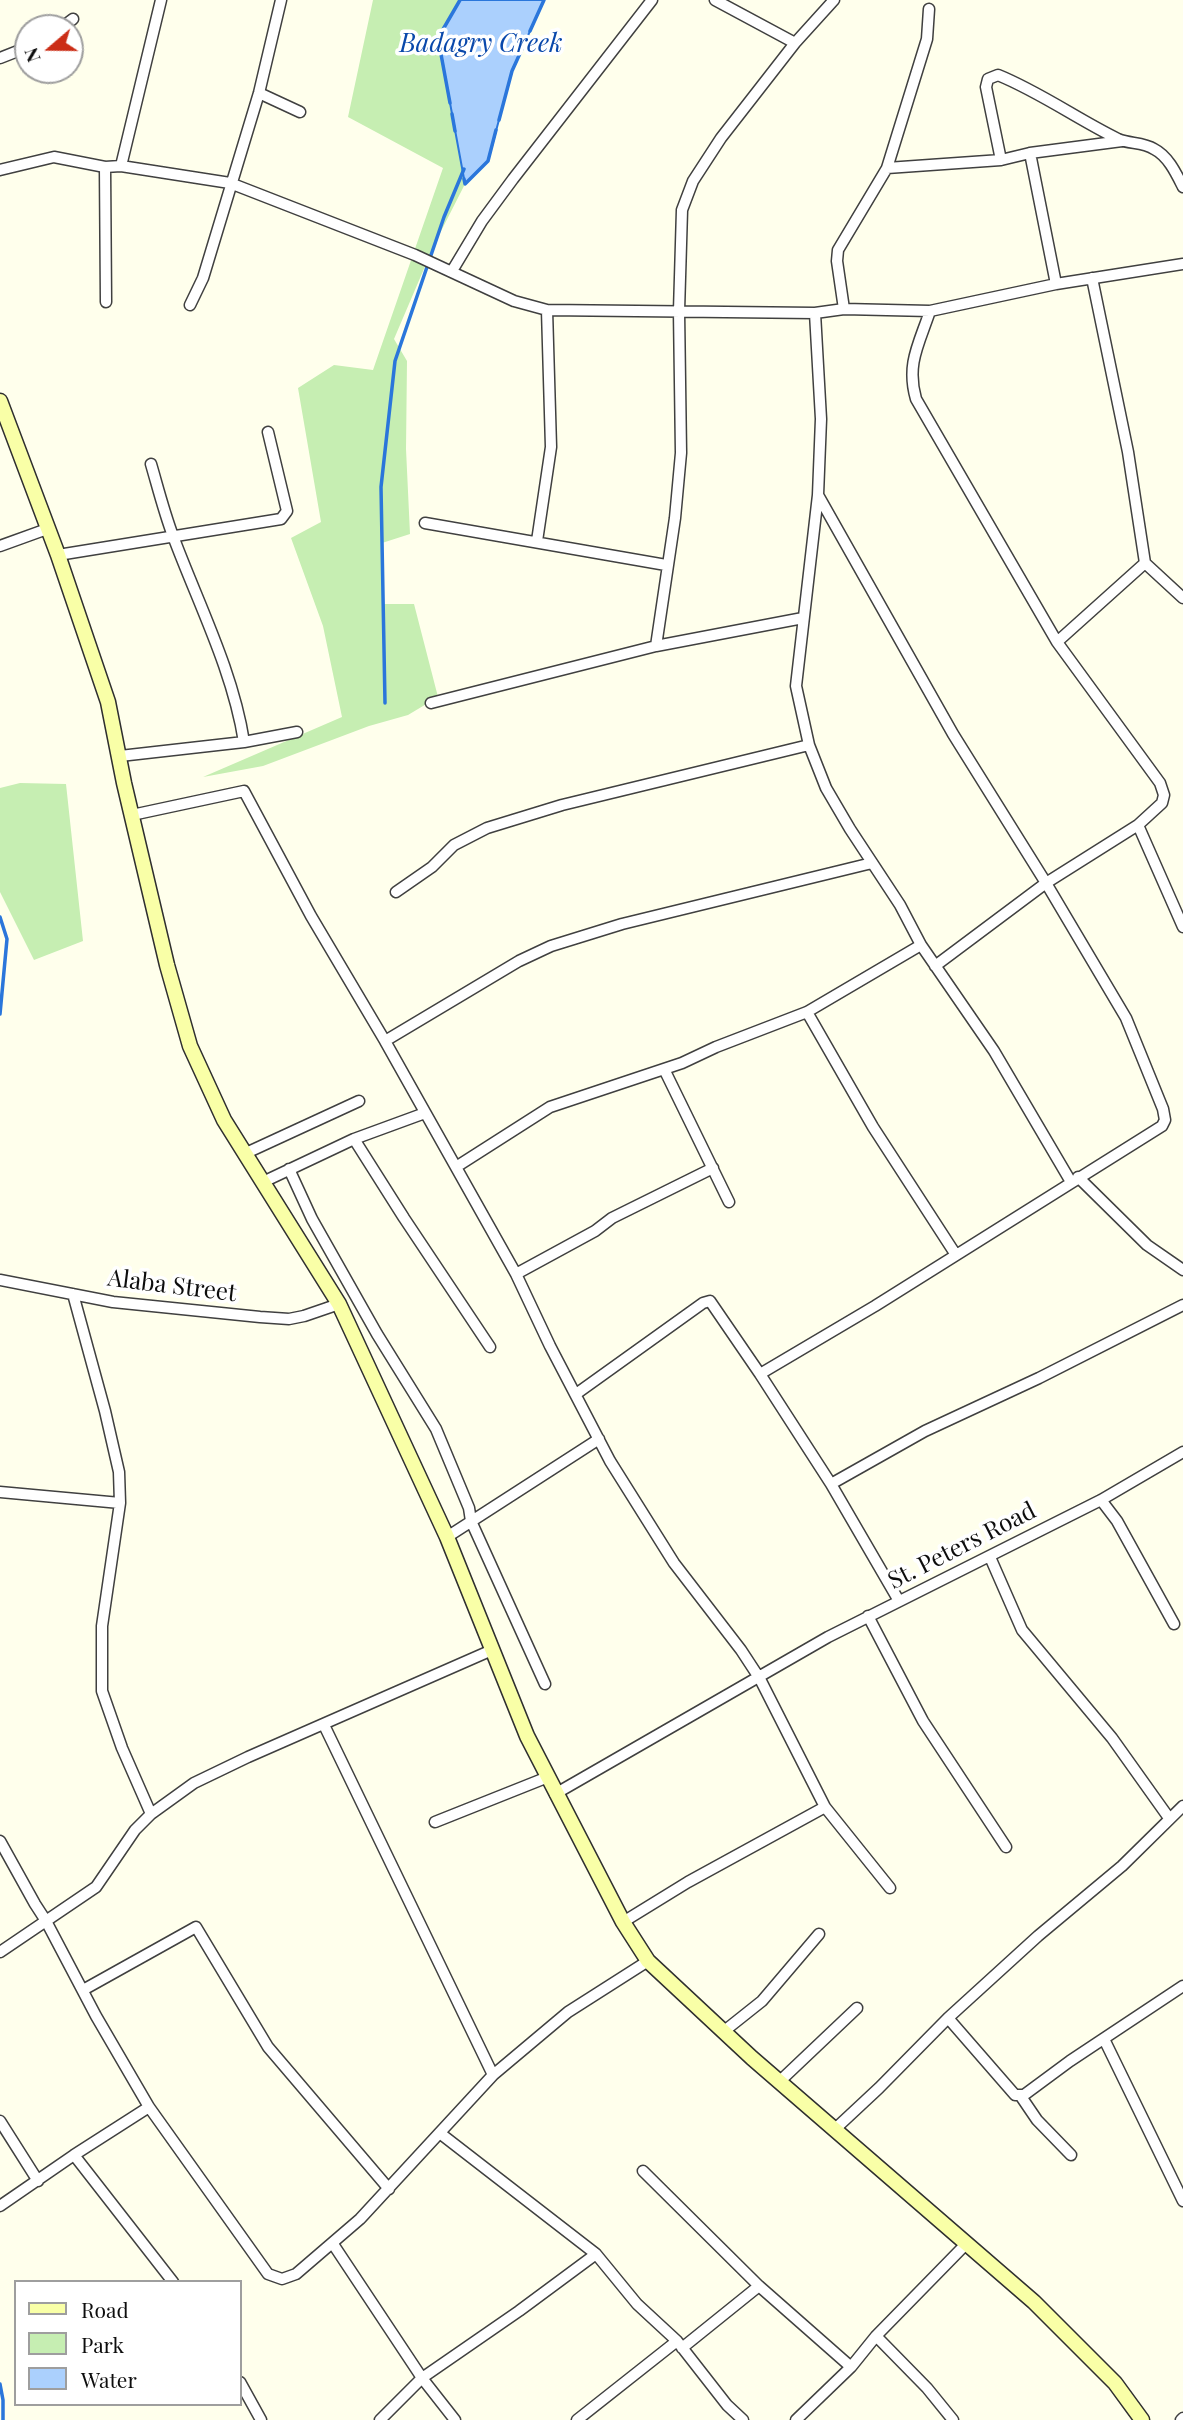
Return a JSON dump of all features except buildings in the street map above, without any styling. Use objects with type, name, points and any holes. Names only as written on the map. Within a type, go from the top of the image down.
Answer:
[{"type":"main road","points":[[0,401],[58,555],[108,702],[124,783],[167,965],[190,1046],[224,1120],[339,1304],[447,1537],[527,1736],[623,1922],[648,1961],[723,2032],[1034,2302],[1115,2383],[1142,2420]]},
{"type":"street","points":[[121,166],[161,0]]},
{"type":"street","points":[[190,305],[203,278],[259,93],[281,0]]},
{"type":"street","points":[[447,269],[652,0]]},
{"type":"street","points":[[715,0],[795,43]]},
{"type":"street","points":[[656,646],[675,518],[681,453],[681,209],[685,196],[720,138],[795,43],[834,0]]},
{"type":"street","points":[[844,309],[836,261],[838,250],[887,168],[927,39],[929,9]]},
{"type":"street","points":[[1001,160],[986,87],[988,79],[998,75],[1122,141]]},
{"type":"street","points":[[259,93],[300,112]]},
{"type":"street","points":[[887,168],[1001,160],[1030,153],[1122,141],[1138,142],[1156,149],[1173,167],[1183,187]]},
{"type":"street","points":[[1030,153],[1056,284]]},
{"type":"street","points":[[0,170],[54,157],[105,167],[121,166],[230,183],[415,255],[514,301],[547,310],[815,313],[844,309],[930,311],[1056,284],[1183,264]]},
{"type":"street","points":[[105,167],[106,302]]},
{"type":"street","points":[[1092,278],[1128,452],[1145,563],[1183,598]]},
{"type":"street","points":[[537,541],[551,447],[547,310]]},
{"type":"street","points":[[930,311],[912,364],[910,379],[916,399],[1057,642],[1160,783],[1164,795],[1162,803],[1138,825],[1046,883],[935,966]]},
{"type":"street","points":[[815,313],[821,419],[818,495],[796,685],[809,745],[826,788],[900,905],[921,945],[994,1051],[1075,1180],[1147,1245],[1183,1270]]},
{"type":"street","points":[[58,555],[281,519],[287,511],[268,432]]},
{"type":"street","points":[[151,464],[173,535],[240,716],[243,743]]},
{"type":"street","points":[[760,1374],[1162,1126],[1165,1120],[1126,1018],[953,734],[818,495]]},
{"type":"street","points":[[425,523],[666,565]]},
{"type":"street","points":[[0,546],[47,529]]},
{"type":"street","points":[[1057,642],[1145,563]]},
{"type":"street","points":[[431,703],[656,646],[803,618]]},
{"type":"street","points":[[120,759],[243,743],[297,732]]},
{"type":"street","points":[[396,892],[432,867],[454,845],[487,828],[562,805],[809,745]]},
{"type":"street","points":[[132,815],[244,791],[311,916],[516,1273],[550,1346],[610,1461],[674,1563],[760,1678],[825,1807],[890,1888]]},
{"type":"street","points":[[1138,825],[1183,927]]},
{"type":"street","points":[[385,1041],[519,961],[551,946],[622,924],[872,863]]},
{"type":"street","points":[[456,1167],[550,1107],[664,1069],[807,1012],[921,945]]},
{"type":"street","points":[[807,1012],[873,1127],[956,1255]]},
{"type":"street","points":[[664,1069],[729,1202]]},
{"type":"street","points":[[244,1154],[359,1101]]},
{"type":"street","points":[[263,1182],[355,1139],[425,1113]]},
{"type":"street","points":[[355,1139],[489,1347]]},
{"type":"street","points":[[516,1273],[595,1231],[612,1218],[713,1168]]},
{"type":"street","points":[[289,1169],[312,1219],[377,1335],[436,1429],[470,1508],[471,1521],[545,1684]]},
{"type":"street","name":"Alaba Street","points":[[0,1280],[135,1304],[289,1319],[339,1304]]},
{"type":"street","points":[[73,1294],[119,1472],[120,1503],[102,1626],[102,1691],[122,1748],[151,1814]]},
{"type":"street","points":[[576,1394],[709,1301],[831,1484],[899,1601]]},
{"type":"street","points":[[831,1484],[925,1431],[1039,1378],[1183,1305]]},
{"type":"street","points":[[447,1537],[599,1439]]},
{"type":"street","name":"St. Peters Road","points":[[555,1794],[760,1678],[772,1668],[868,1616],[1101,1500],[1183,1452]]},
{"type":"street","points":[[0,1492],[120,1503]]},
{"type":"street","points":[[1101,1500],[1117,1521],[1174,1624]]},
{"type":"street","points":[[990,1557],[1022,1630],[1112,1738],[1169,1818]]},
{"type":"street","points":[[868,1616],[923,1721],[1006,1847]]},
{"type":"street","points":[[0,1952],[96,1887],[135,1830],[151,1814],[194,1783],[492,1650]]},
{"type":"street","points":[[324,1725],[493,2075]]},
{"type":"street","points":[[435,1822],[548,1777]]},
{"type":"street","points":[[834,2130],[948,2018],[1038,1936],[1122,1866],[1183,1806]]},
{"type":"street","points":[[623,1922],[688,1882],[825,1807]]},
{"type":"street","points":[[0,1841],[149,2108],[268,2274],[282,2279],[296,2274],[360,2219],[493,2075],[568,2012],[648,1961]]},
{"type":"street","points":[[83,1990],[196,1927],[268,2047],[389,2189]]},
{"type":"street","points":[[723,2032],[762,2001],[819,1934]]},
{"type":"street","points":[[948,2018],[1016,2095],[1024,2095],[1183,1986]]},
{"type":"street","points":[[780,2081],[856,2008]]},
{"type":"street","points":[[1104,2039],[1183,2201]]},
{"type":"street","points":[[1020,2095],[1038,2120],[1071,2155]]},
{"type":"street","points":[[0,2206],[149,2108]]},
{"type":"street","points":[[0,2121],[38,2181]]},
{"type":"street","points":[[441,2134],[596,2254],[637,2304],[679,2344],[727,2405],[743,2420]]},
{"type":"street","points":[[74,2155],[171,2280]]},
{"type":"street","points":[[643,2171],[759,2286],[851,2367]]},
{"type":"street","points":[[333,2244],[422,2378],[455,2420]]},
{"type":"street","points":[[796,2420],[851,2367],[876,2336],[966,2244]]},
{"type":"street","points":[[380,2420],[422,2378],[596,2254]]},
{"type":"street","points":[[577,2420],[759,2286]]},
{"type":"street","points":[[876,2336],[927,2388],[953,2420]]},
{"type":"street","points":[[242,2386],[261,2420]]},
{"type":"green space","points":[[373,0],[460,0],[438,38],[465,184],[435,243],[394,339],[407,361],[406,449],[410,534],[382,543],[384,604],[414,604],[438,697],[408,715],[369,726],[263,766],[203,777],[342,717],[323,626],[291,538],[321,522],[298,388],[334,365],[373,370],[443,168],[348,117]]},
{"type":"green space","points":[[20,783],[66,784],[83,941],[34,960],[0,892],[0,788]]},
{"type":"water","name":"Badagry Creek","points":[[460,0],[544,0],[512,71],[488,161],[465,184],[438,38]]},
{"type":"waterway","points":[[450,103],[438,38],[460,0]]},
{"type":"waterway","points":[[530,31],[544,0]]},
{"type":"waterway","points":[[499,120],[512,71],[527,38]]},
{"type":"waterway","points":[[452,114],[455,131]]},
{"type":"waterway","points":[[464,179],[465,184],[488,161],[496,130]]},
{"type":"waterway","points":[[385,703],[381,487],[395,361],[444,217],[464,169]]},
{"type":"waterway","points":[[0,917],[7,939],[0,1014]]},
{"type":"waterway","points":[[0,2384],[3,2420]]}]
